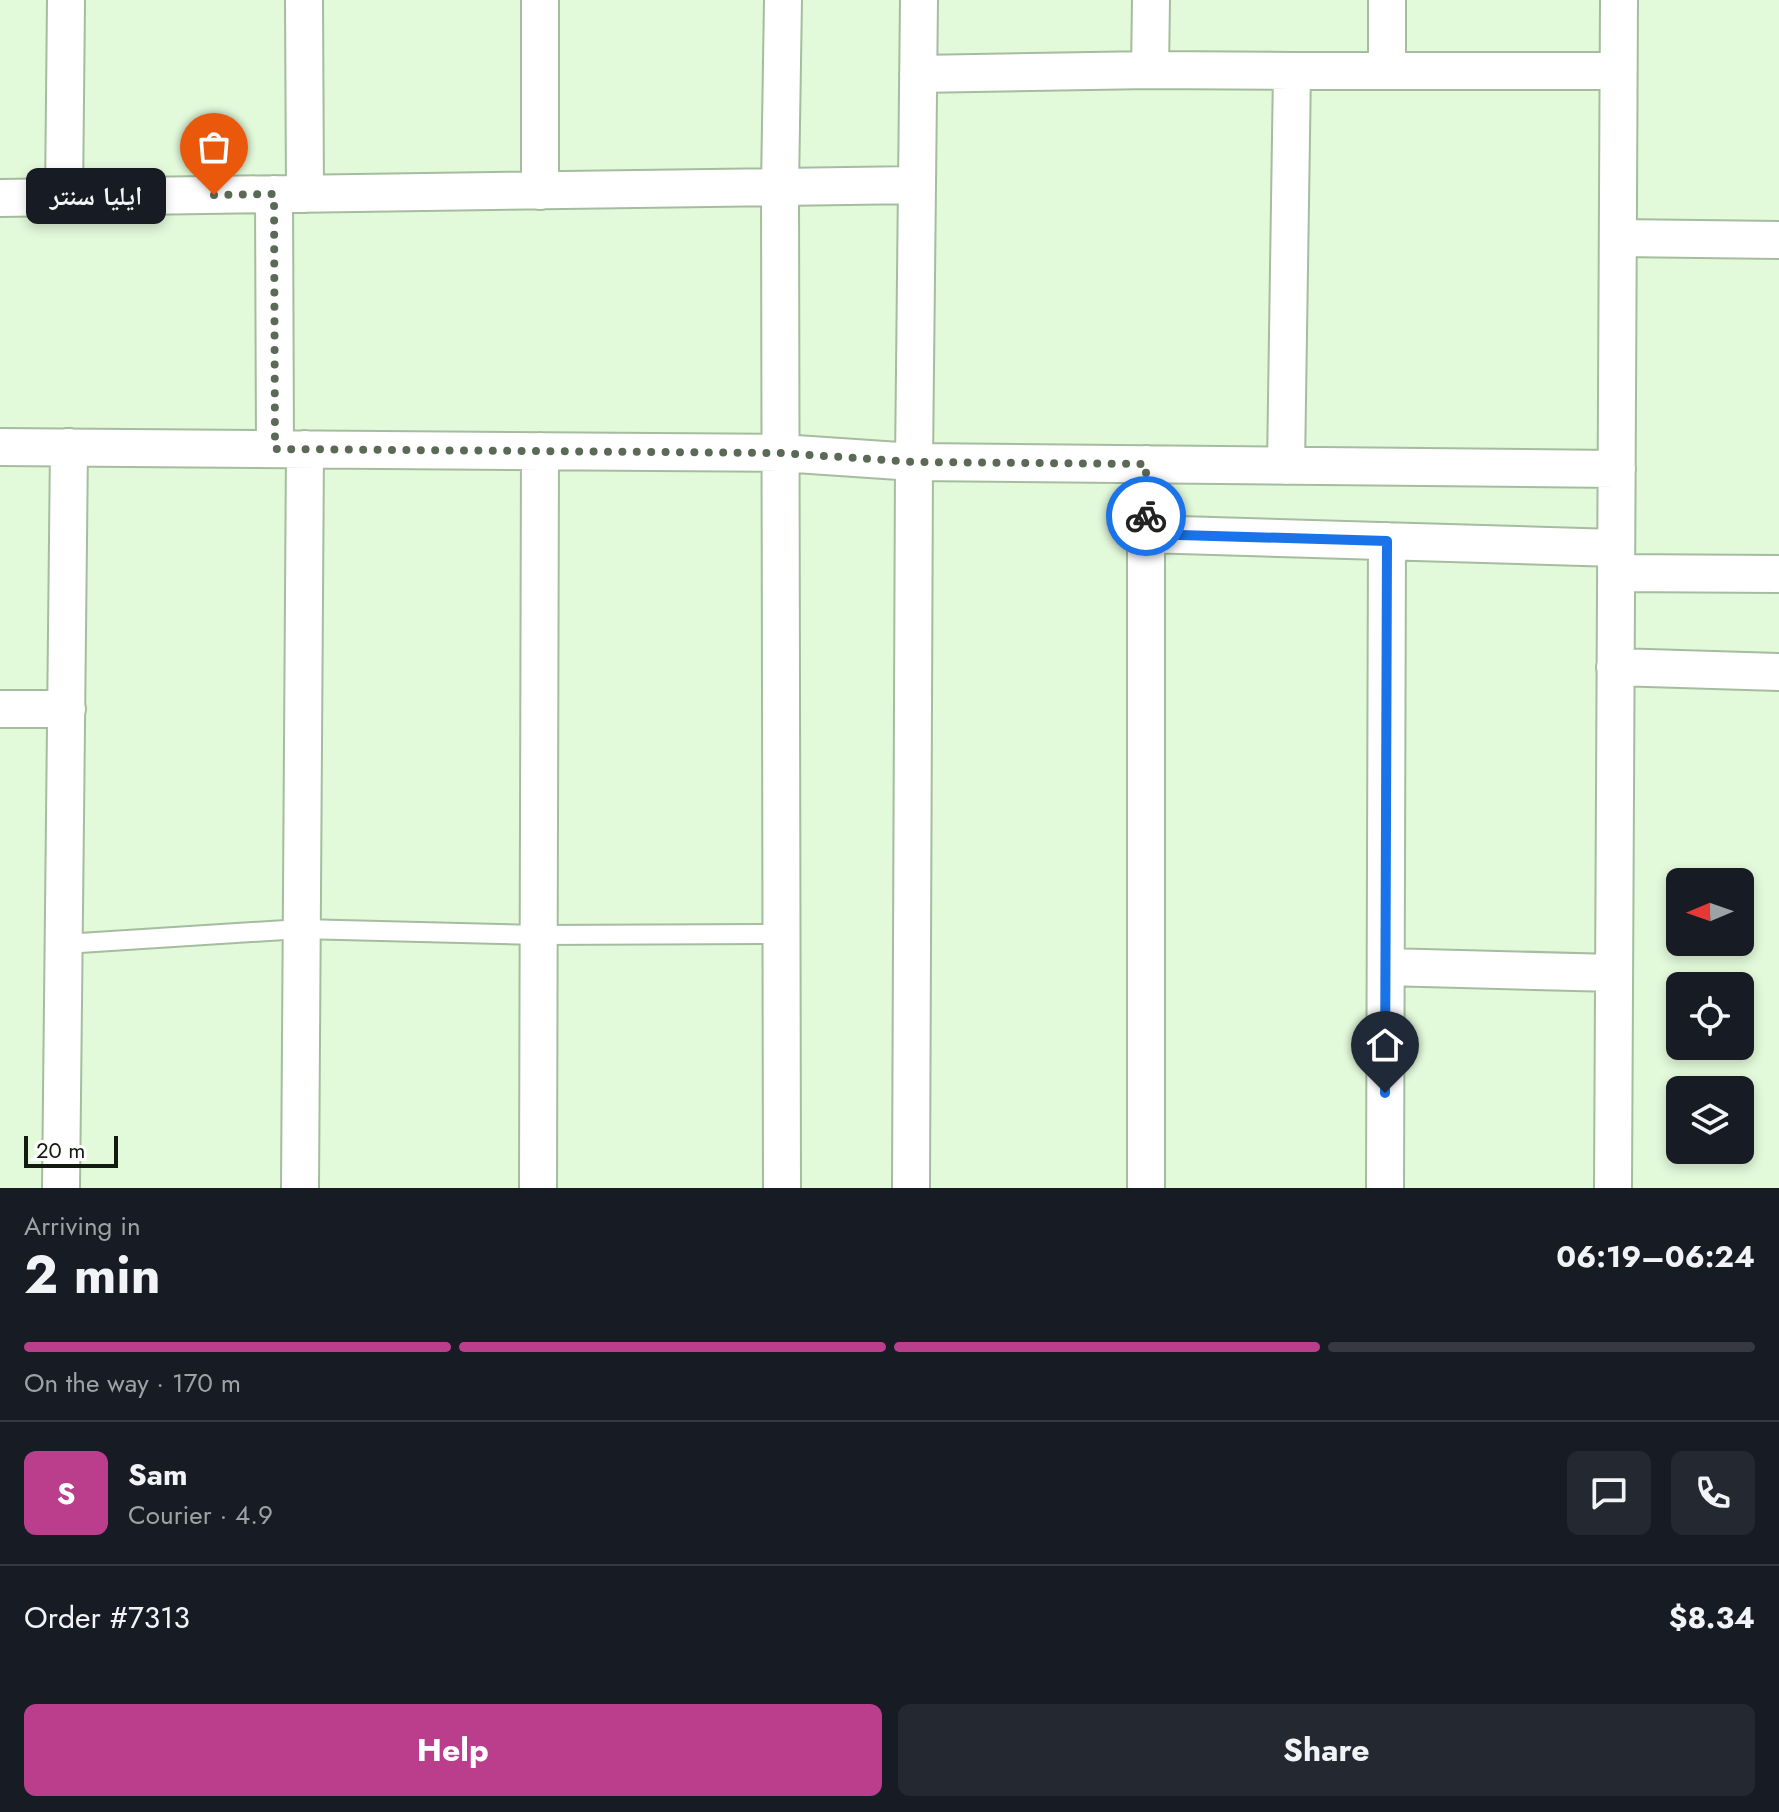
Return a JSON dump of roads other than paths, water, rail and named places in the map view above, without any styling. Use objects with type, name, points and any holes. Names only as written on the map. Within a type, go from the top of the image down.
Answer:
[{"type":"street","points":[[64,197],[66,0]]},
{"type":"street","points":[[300,1188],[301,929],[290,449],[290,194],[304,0]]},
{"type":"street","points":[[540,0],[540,191]]},
{"type":"street","points":[[782,1188],[780,187],[783,0]]},
{"type":"street","points":[[911,1188],[919,0]]},
{"type":"street","points":[[1150,70],[1151,0]]},
{"type":"street","points":[[1387,0],[1387,71]]},
{"type":"street","points":[[1613,1188],[1619,0]]},
{"type":"street","points":[[918,74],[1150,70],[1618,71]]},
{"type":"street","points":[[1286,466],[1292,71]]},
{"type":"street","points":[[0,198],[916,185]]},
{"type":"street","points":[[1618,238],[1779,240]]},
{"type":"street","points":[[0,447],[781,453],[914,462],[1617,469]]},
{"type":"street","points":[[61,1188],[69,447]]},
{"type":"street","points":[[538,1188],[540,451]]},
{"type":"street","points":[[1146,464],[1146,1188]]},
{"type":"street","points":[[1146,534],[1387,541],[1779,574]]},
{"type":"street","points":[[1385,1188],[1387,541]]},
{"type":"street","points":[[1615,667],[1779,672]]},
{"type":"street","points":[[0,709],[67,709]]},
{"type":"street","points":[[1386,967],[1614,973]]},
{"type":"lane","points":[[64,944],[301,929],[539,935],[780,934]]},
{"type":"place","name":"ايليا سنتر","points":[[214,195]]}]
